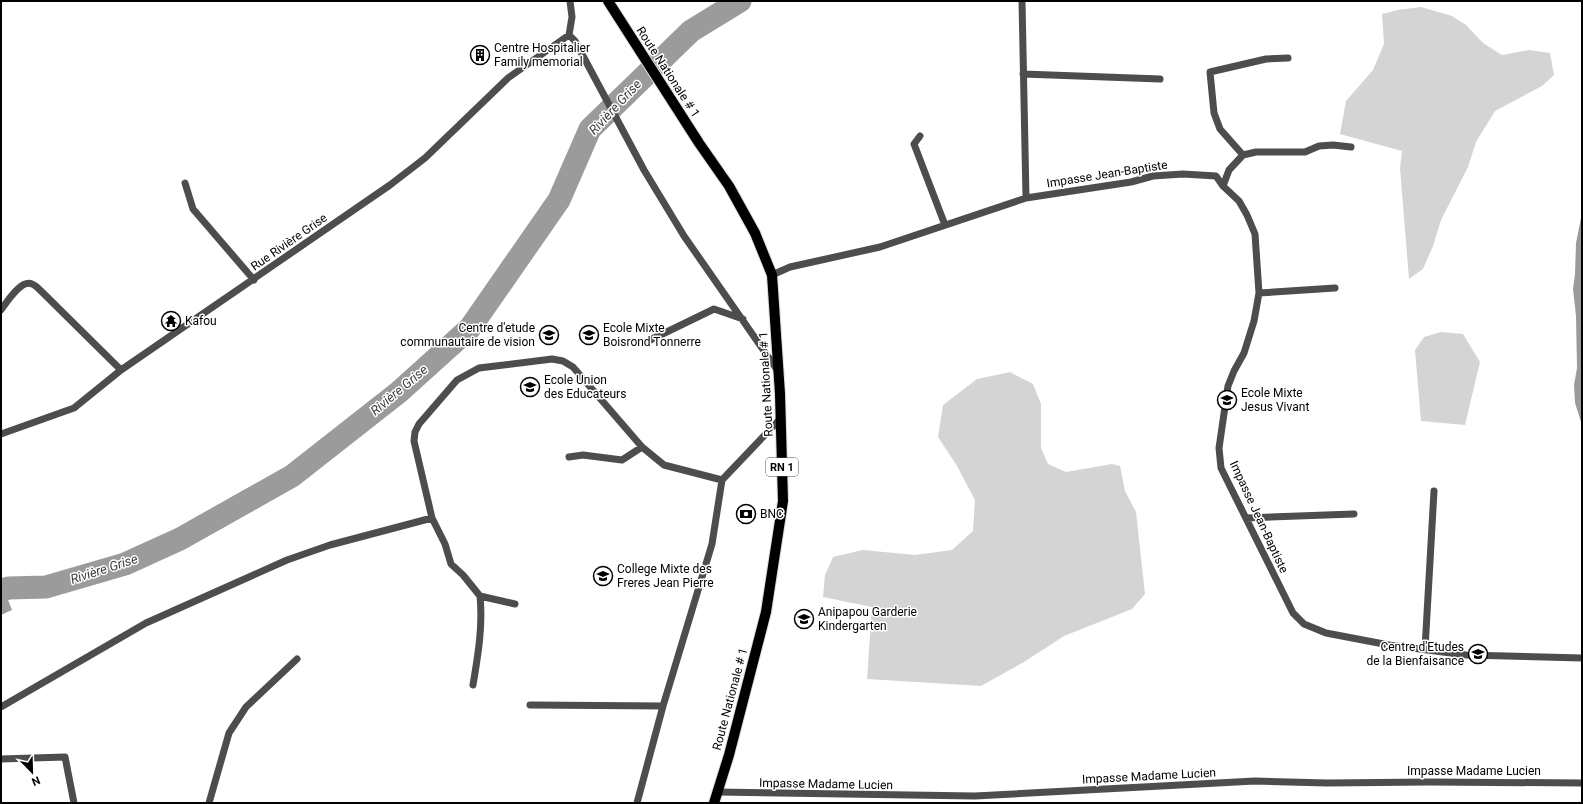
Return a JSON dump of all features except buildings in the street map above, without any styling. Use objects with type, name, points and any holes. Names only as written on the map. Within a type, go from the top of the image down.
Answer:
[{"type":"main road","name":"Route Nationale # 1","points":[[610,5],[729,186],[755,233],[772,275],[779,372],[783,501],[766,612],[729,755],[714,803]]},
{"type":"street","points":[[570,1],[572,17],[569,35],[575,41],[644,170],[684,236],[779,372]]},
{"type":"street","points":[[1022,1],[1026,198]]},
{"type":"street","name":"Rue Rivière Grise","points":[[1,434],[74,408],[121,370],[254,280],[402,176],[425,158],[508,78],[569,35]]},
{"type":"street","points":[[1242,156],[1220,129],[1214,113],[1210,72],[1266,59],[1288,58]]},
{"type":"street","points":[[1023,74],[1160,79]]},
{"type":"street","points":[[920,136],[914,144],[945,225]]},
{"type":"street","points":[[1223,186],[1229,170],[1242,156],[1256,152],[1305,152],[1319,146],[1333,145],[1351,147]]},
{"type":"street","name":"Impasse Jean-Baptiste","points":[[772,275],[790,267],[880,248],[1026,198],[1131,182],[1153,176],[1183,174],[1216,176],[1223,186],[1239,201],[1255,234],[1259,292],[1254,321],[1244,353],[1228,386],[1219,448],[1221,468],[1293,613],[1304,624],[1334,634],[1389,645],[1466,655],[1582,658]]},
{"type":"street","points":[[185,183],[193,209],[254,280]]},
{"type":"street","points":[[1,310],[20,287],[26,284],[32,284],[40,290],[121,370]]},
{"type":"street","points":[[1259,292],[1335,288]]},
{"type":"street","points":[[644,343],[714,308],[743,319]]},
{"type":"street","points":[[473,685],[482,617],[480,596],[468,580],[451,564],[445,544],[432,518],[414,441],[415,432],[419,424],[457,380],[478,368],[552,359],[563,361],[573,367],[642,447],[664,464],[722,480]]},
{"type":"street","points":[[637,803],[663,706],[712,544],[722,480],[781,418]]},
{"type":"street","points":[[569,458],[583,455],[622,460],[642,447]]},
{"type":"street","points":[[1425,649],[1434,491]]},
{"type":"street","points":[[1246,518],[1354,514]]},
{"type":"street","points":[[1,707],[146,623],[287,560],[330,545],[432,518]]},
{"type":"street","points":[[480,596],[515,604]]},
{"type":"street","points":[[209,803],[229,733],[246,707],[297,659]]},
{"type":"street","points":[[530,705],[663,706]]},
{"type":"street","points":[[1,759],[65,757],[74,803]]},
{"type":"street","name":"Impasse Madame Lucien","points":[[718,792],[975,796],[1255,781],[1327,783],[1582,783]]},
{"type":"shaded area","points":[[1421,7],[1452,16],[1466,25],[1483,43],[1502,55],[1529,50],[1550,53],[1554,75],[1542,86],[1495,111],[1476,142],[1468,167],[1441,220],[1433,246],[1423,269],[1409,279],[1400,168],[1402,151],[1340,134],[1346,101],[1373,70],[1384,44],[1382,14]]},
{"type":"shaded area","points":[[1582,213],[1582,425],[1575,403],[1574,385],[1577,368],[1576,316],[1573,289],[1576,243]]},
{"type":"shaded area","points":[[1441,332],[1463,334],[1480,362],[1465,425],[1421,421],[1415,350],[1424,337]]},
{"type":"shaded area","points":[[1010,372],[1033,384],[1041,404],[1041,448],[1048,464],[1066,472],[1112,464],[1120,466],[1125,491],[1136,512],[1145,594],[1132,609],[1064,636],[1024,662],[981,686],[867,679],[872,607],[823,597],[825,575],[833,557],[863,550],[915,555],[952,550],[973,531],[975,500],[957,466],[938,437],[943,405],[977,379]]},
{"type":"shaded area","points":[[1,582],[12,610],[1,615]]},
{"type":"waterway","name":"Rivière Grise","points":[[1,590],[9,588],[46,587],[125,564],[180,539],[292,476],[399,392],[470,328],[559,200],[590,129],[691,31],[740,1]]},
{"type":"place","name":"Centre Hospitalier Family memorial","points":[[480,55]]},
{"type":"place","name":"Kafou","points":[[171,321]]},
{"type":"place","name":"Centre d'etude communautaire de vision","points":[[549,335]]},
{"type":"place","name":"Ecole Mixte Boisrond Tonnerre","points":[[589,335]]},
{"type":"place","name":"Ecole Union des Educateurs","points":[[530,387]]},
{"type":"place","name":"Ecole Mixte Jesus Vivant","points":[[1227,400]]},
{"type":"place","name":"BNC","points":[[746,514]]},
{"type":"place","name":"College Mixte des Freres Jean Pierre","points":[[603,576]]},
{"type":"place","name":"Anipapou Garderie Kindergarten","points":[[804,619]]},
{"type":"place","name":"Centre d'Etudes de la Bienfaisance","points":[[1478,654]]}]
